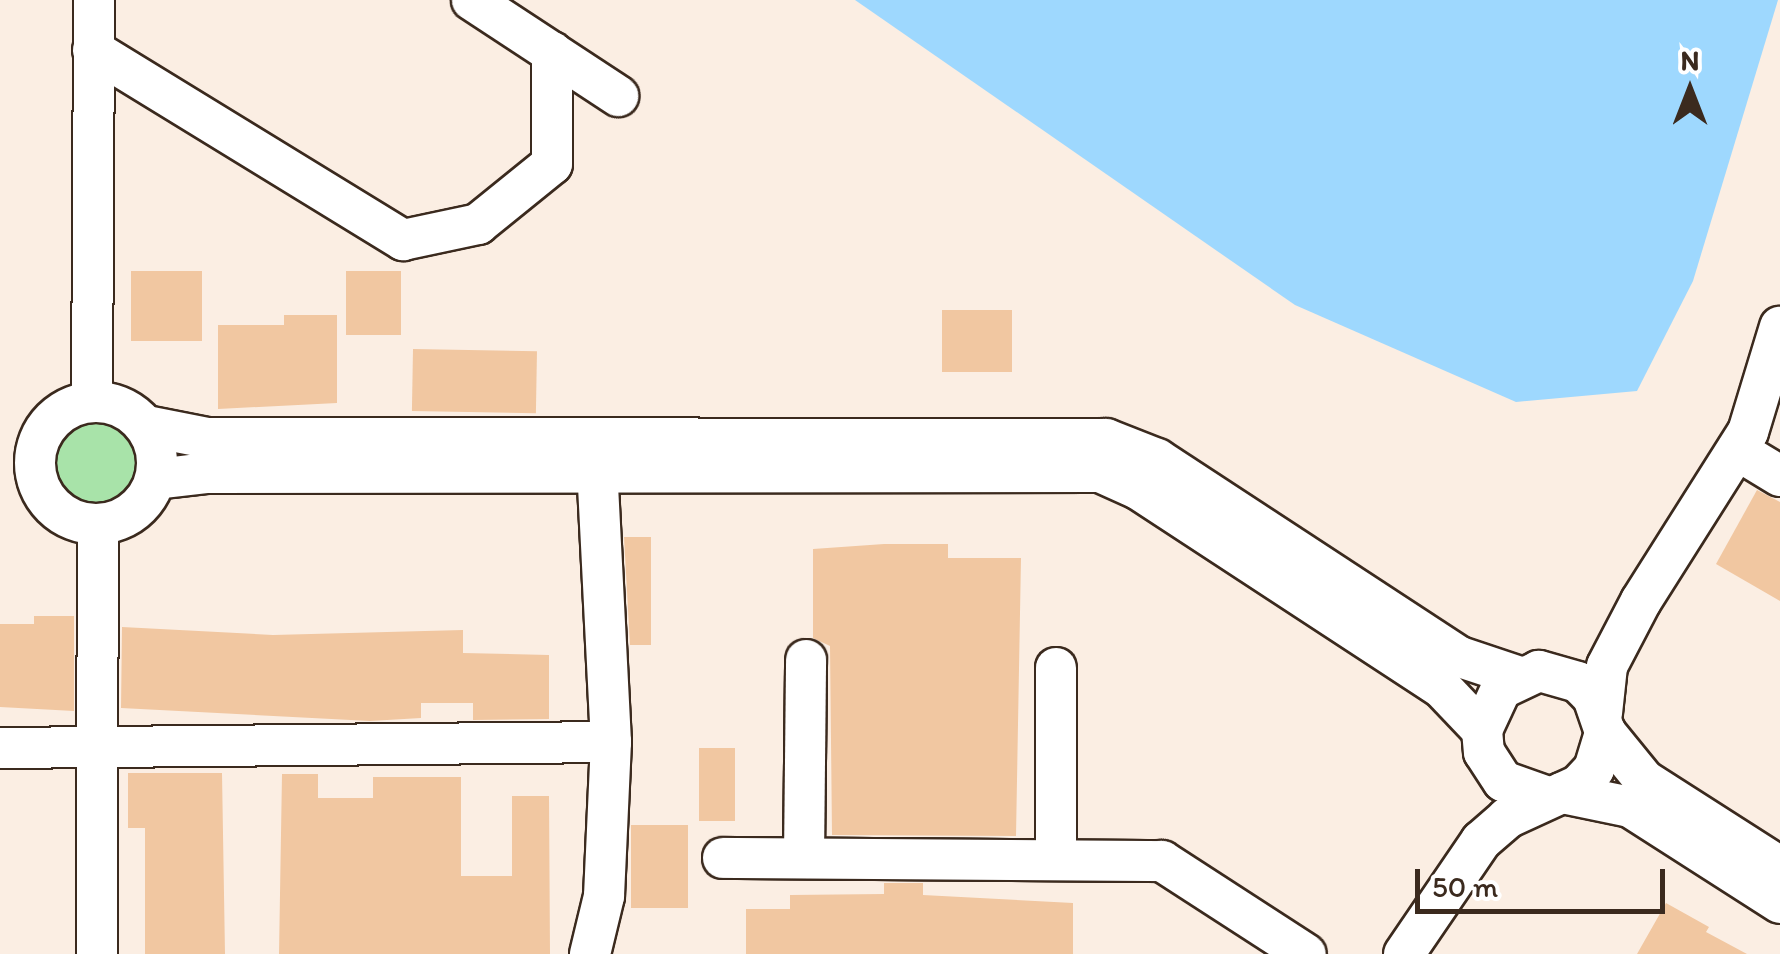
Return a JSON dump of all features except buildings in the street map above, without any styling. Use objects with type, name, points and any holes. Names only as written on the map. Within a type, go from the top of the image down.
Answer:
[{"type":"street","points":[[92,401],[94,0]]},
{"type":"street","points":[[472,0],[618,96]]},
{"type":"street","points":[[94,50],[403,240],[478,224],[552,164],[552,52]]},
{"type":"street","points":[[1404,954],[1481,840],[1594,769],[1603,722],[1607,666],[1640,601],[1737,450],[1780,327]]},
{"type":"street","points":[[146,426],[154,442],[156,479],[132,514],[98,524],[56,510],[37,481],[17,461],[54,418],[92,401],[115,404],[146,426],[207,438],[1100,472],[1138,489],[1441,687],[1523,792],[1630,807],[1780,902]]},
{"type":"street","points":[[156,479],[206,473],[597,454],[1106,439],[1156,459],[1460,657],[1578,682],[1644,780],[1780,867]]},
{"type":"street","points":[[1737,450],[1780,476]]},
{"type":"street","points":[[590,954],[604,896],[611,742],[597,454]]},
{"type":"street","points":[[97,954],[98,524]]},
{"type":"street","points":[[1454,877],[1486,801],[1486,748],[1501,689],[1576,657],[1640,601]]},
{"type":"street","points":[[804,858],[806,660]]},
{"type":"street","points":[[1056,668],[1056,860]]},
{"type":"street","points":[[0,748],[611,742]]},
{"type":"street","points":[[723,858],[1162,860],[1306,954]]},
{"type":"green space","points":[[102,419],[120,422],[135,432],[145,447],[145,483],[135,498],[120,508],[102,511],[84,508],[69,498],[59,483],[56,465],[59,447],[69,432],[84,422]]},
{"type":"water","points":[[855,0],[1778,0],[1693,281],[1637,391],[1516,402],[1295,305]]}]
